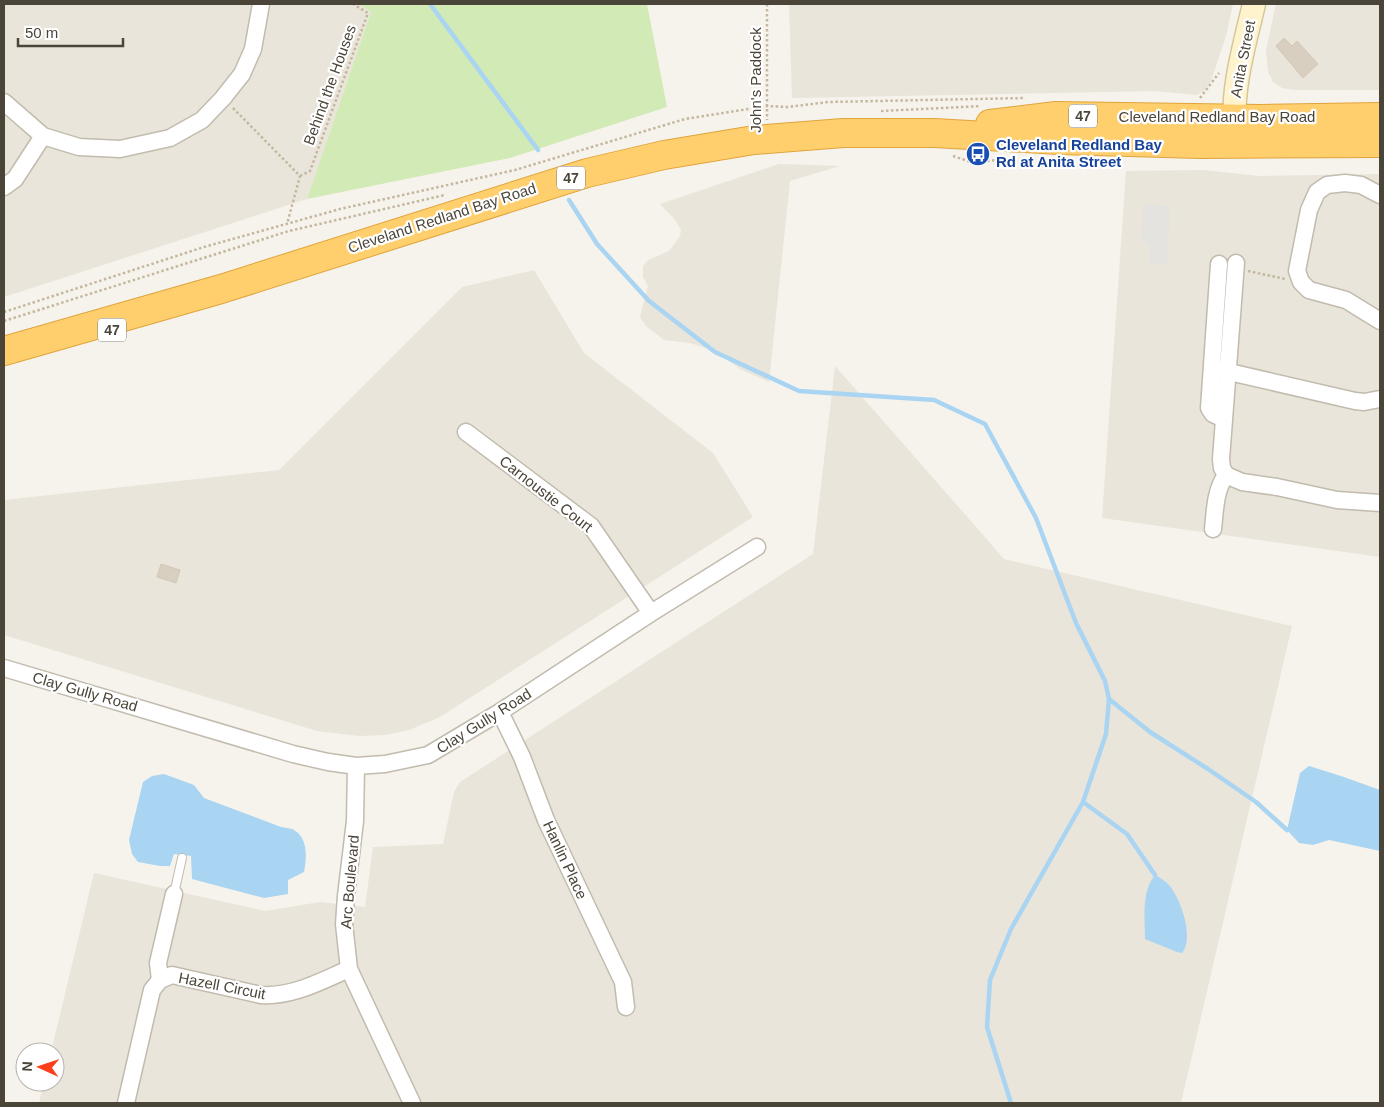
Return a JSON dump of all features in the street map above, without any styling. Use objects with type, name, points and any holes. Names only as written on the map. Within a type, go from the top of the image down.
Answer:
[{"type":"highway","name":"Cleveland Redland Bay Road","points":[[934,133],[1056,116],[1380,117]]},
{"type":"highway","name":"Cleveland Redland Bay Road","points":[[4,351],[221,289],[587,173],[664,156],[767,139],[843,133],[934,133],[1059,140],[1236,145],[1380,143]]},
{"type":"highway","name":"Cleveland Redland Bay Road","points":[[4,370],[221,289]]},
{"type":"street","points":[[4,102],[43,136],[79,147],[120,149],[170,138],[202,120],[242,74],[253,48],[261,4]]},
{"type":"street","name":"Anita Street","points":[[1236,145],[1234,118],[1238,74],[1254,4]]},
{"type":"street","points":[[4,188],[14,179],[43,136]]},
{"type":"street","points":[[1380,195],[1361,185],[1345,183],[1327,185],[1317,192],[1310,210],[1297,271],[1298,277],[1308,290],[1346,300],[1380,321]]},
{"type":"street","points":[[1219,264],[1209,408],[1213,414],[1224,419]]},
{"type":"street","points":[[1236,266],[1221,459],[1222,468],[1226,475],[1242,482],[1277,487],[1337,500],[1380,503]]},
{"type":"street","points":[[1212,368],[1355,401],[1364,402],[1380,399]]},
{"type":"street","name":"Carnoustie Court","points":[[466,432],[591,526],[651,612]]},
{"type":"street","points":[[1212,529],[1218,490],[1220,483],[1226,475]]},
{"type":"street","name":"Clay Gully Road","points":[[4,668],[293,754],[356,766],[385,764],[428,755],[500,712],[651,612],[757,547]]},
{"type":"street","name":"Hanlin Place","points":[[500,712],[522,757],[546,820],[622,982],[626,1007]]},
{"type":"street","name":"Arc Boulevard","points":[[356,766],[355,821],[344,924],[349,969],[412,1103]]},
{"type":"street","points":[[160,980],[158,963],[174,894]]},
{"type":"street","name":"Hazell Circuit","points":[[126,1103],[152,990],[160,980],[172,975],[262,995],[276,996],[290,994],[349,969]]},
{"type":"lane","points":[[174,894],[182,858]]},
{"type":"path","name":"Behind the Houses","points":[[300,176],[310,171],[368,13],[352,4]]},
{"type":"path","name":"John's Paddock","points":[[767,4],[767,139]]},
{"type":"path","points":[[223,98],[300,176],[287,224]]},
{"type":"path","points":[[4,321],[289,231],[449,194]]},
{"type":"path","points":[[1236,266],[1287,280],[1298,277]]},
{"type":"shaded area","points":[[4,4],[359,4],[371,12],[307,199],[4,297]]},
{"type":"shaded area","points":[[789,4],[1233,4],[1226,36],[1211,81],[1204,91],[1197,95],[1154,91],[792,98]]},
{"type":"shaded area","points":[[1276,4],[1380,4],[1380,90],[1295,90],[1282,88],[1273,82],[1268,72],[1266,50]]},
{"type":"shaded area","points":[[779,164],[840,166],[790,181],[769,382],[740,369],[717,352],[690,343],[664,340],[646,326],[640,317],[648,286],[643,277],[643,266],[648,260],[669,251],[680,236],[681,230],[676,221],[660,204]]},
{"type":"shaded area","points":[[1204,170],[1259,176],[1380,174],[1380,557],[1102,518],[1126,171]]},
{"type":"shaded area","points":[[1143,205],[1170,206],[1168,264],[1149,264],[1149,243],[1141,242]]},
{"type":"shaded area","points":[[534,270],[584,353],[713,453],[753,517],[440,717],[409,730],[385,735],[359,736],[317,731],[4,635],[4,500],[279,470],[462,287]]},
{"type":"shaded area","points":[[835,366],[1004,559],[1292,626],[1181,1103],[39,1103],[42,1092],[65,1092],[65,1042],[53,1042],[94,873],[265,911],[320,902],[365,907],[373,847],[443,844],[454,792],[460,782],[813,554]]},
{"type":"green space","points":[[359,4],[647,4],[667,107],[510,158],[307,199],[371,12]]},
{"type":"water","points":[[1309,766],[1380,790],[1380,851],[1329,840],[1313,845],[1299,843],[1287,830],[1300,773]]},
{"type":"water","points":[[164,774],[194,785],[204,798],[281,827],[293,829],[299,834],[304,843],[305,867],[304,872],[288,880],[288,894],[264,898],[192,879],[191,856],[174,854],[170,866],[138,862],[132,854],[129,840],[143,782],[152,776]]},
{"type":"water","points":[[1155,875],[1173,890],[1181,907],[1187,938],[1186,946],[1182,953],[1145,939],[1144,914],[1146,897]]},
{"type":"building","points":[[1284,38],[1292,46],[1297,41],[1318,64],[1303,78],[1276,46]]},
{"type":"building","points":[[161,564],[180,570],[176,583],[157,577]]},
{"type":"waterway","points":[[430,4],[538,150]]},
{"type":"waterway","points":[[569,200],[597,244],[649,301],[715,352],[799,391],[934,400],[985,424],[1036,518],[1076,623],[1105,681],[1109,699],[1106,734],[1083,802],[1011,929],[990,980],[987,1027],[1011,1103]]},
{"type":"waterway","points":[[1109,699],[1150,732],[1256,802],[1287,830]]},
{"type":"waterway","points":[[1083,802],[1127,834],[1155,875]]},
{"type":"place","name":"Cleveland Redland Bay Rd at Anita Street","points":[[978,154]]}]
